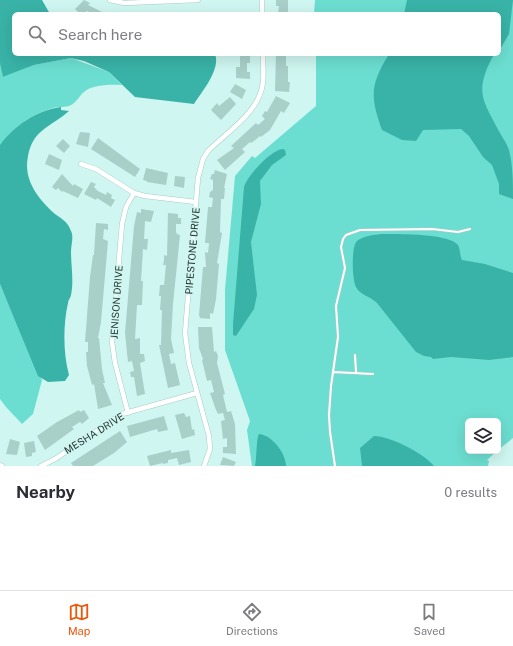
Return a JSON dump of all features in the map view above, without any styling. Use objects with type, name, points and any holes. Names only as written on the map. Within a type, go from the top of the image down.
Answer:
[{"type":"street","points":[[110,0],[124,3],[198,0]]},
{"type":"street","points":[[262,0],[262,12]]},
{"type":"street","name":"PIPESTONE DRIVE","points":[[204,466],[209,457],[210,442],[189,363],[185,334],[198,178],[203,159],[214,146],[249,112],[258,99],[263,83],[263,56]]},
{"type":"street","points":[[81,164],[96,169],[134,193],[154,199],[196,202]]},
{"type":"street","name":"JENISON DRIVE","points":[[128,413],[115,363],[112,342],[122,224],[126,207],[134,193]]},
{"type":"street","name":"MESHA DRIVE","points":[[41,466],[55,459],[117,417],[197,393]]},
{"type":"lane","points":[[335,466],[330,432],[331,386],[338,337],[336,306],[345,268],[341,247],[346,235],[360,230],[379,229],[438,229],[458,232],[470,229]]},
{"type":"lane","points":[[355,355],[356,372]]},
{"type":"lane","points":[[333,372],[373,374]]},
{"type":"shaded area","points":[[0,0],[42,0],[49,12],[12,12],[12,56],[215,56],[216,60],[210,80],[194,104],[135,97],[109,72],[84,61],[71,58],[34,65],[3,77],[0,63]]},
{"type":"shaded area","points":[[315,0],[513,0],[513,438],[501,448],[501,418],[465,418],[465,454],[494,454],[487,460],[489,461],[488,466],[252,466],[247,430],[250,421],[225,350],[225,290],[235,176],[252,156],[255,158],[316,106],[316,56],[501,56],[501,12],[314,12]]},
{"type":"shaded area","points":[[407,0],[513,0],[509,34],[501,48],[501,12],[404,12]]},
{"type":"shaded area","points":[[0,46],[3,77],[34,65],[71,58],[109,72],[122,85],[96,86],[84,92],[75,103],[71,105],[55,107],[29,118],[10,135],[0,148]]},
{"type":"shaded area","points":[[388,56],[493,56],[484,78],[482,87],[483,95],[489,112],[509,150],[513,180],[513,199],[499,194],[499,184],[492,165],[483,157],[469,136],[461,129],[423,130],[416,141],[402,140],[382,130],[375,108],[374,91],[378,74]]},
{"type":"shaded area","points":[[61,107],[61,110],[69,111],[38,134],[30,147],[27,165],[33,188],[43,202],[66,223],[72,233],[72,290],[66,312],[65,330],[65,348],[69,375],[65,381],[48,382],[38,376],[0,284],[0,145],[19,125],[35,115]]},
{"type":"shaded area","points":[[283,149],[285,150],[286,155],[272,165],[260,181],[261,204],[251,242],[257,295],[254,309],[236,336],[233,335],[233,324],[244,187],[250,176],[260,164],[273,153]]},
{"type":"shaded area","points":[[381,234],[422,235],[444,238],[453,241],[458,245],[462,260],[485,264],[513,273],[513,357],[489,360],[451,357],[433,359],[416,352],[377,303],[360,292],[356,287],[353,263],[355,244],[362,238]]},
{"type":"shaded area","points":[[0,284],[42,380],[33,414],[22,424],[0,399]]},
{"type":"shaded area","points":[[259,434],[269,438],[281,450],[286,466],[255,466],[257,440]]},
{"type":"shaded area","points":[[374,436],[389,439],[407,446],[423,456],[434,466],[362,466],[360,448]]},
{"type":"building","points":[[84,0],[90,3],[88,5],[102,12],[78,12],[75,9]]},
{"type":"building","points":[[276,0],[288,0],[288,12],[278,12],[279,6],[276,6]]},
{"type":"building","points":[[240,56],[250,56],[250,63],[247,63],[247,72],[250,72],[250,79],[236,78],[236,67],[240,67]]},
{"type":"building","points":[[276,56],[286,56],[286,66],[288,66],[288,82],[290,82],[289,92],[275,91]]},
{"type":"building","points":[[235,84],[246,90],[242,99],[230,92]]},
{"type":"building","points":[[276,96],[290,103],[284,113],[281,111],[270,130],[251,143],[250,142],[242,149],[245,152],[225,170],[217,160],[234,148],[231,146],[256,123],[258,125],[265,119],[262,116],[265,111],[267,112]]},
{"type":"building","points":[[230,97],[236,104],[221,120],[211,110],[217,103],[219,106]]},
{"type":"building","points":[[80,132],[90,133],[88,147],[76,144]]},
{"type":"building","points":[[98,138],[140,169],[135,177],[91,149]]},
{"type":"building","points":[[63,139],[70,146],[64,153],[56,146]]},
{"type":"building","points":[[49,154],[62,160],[59,170],[45,164]]},
{"type":"building","points":[[146,168],[168,173],[166,185],[143,180]]},
{"type":"building","points":[[215,170],[227,174],[224,188],[224,199],[221,199],[220,232],[222,233],[217,263],[219,264],[216,299],[213,314],[210,313],[210,319],[200,318],[199,315],[203,267],[206,267],[205,252],[208,253],[209,243],[205,243],[208,207],[212,207],[213,198],[209,197],[210,192],[213,190],[213,180],[210,179]]},
{"type":"building","points":[[62,174],[73,186],[74,184],[83,189],[78,198],[63,191],[62,192],[58,188],[56,190],[52,187]]},
{"type":"building","points":[[175,176],[185,177],[184,188],[174,186]]},
{"type":"building","points":[[91,182],[96,184],[94,187],[98,191],[106,195],[107,192],[112,195],[111,198],[115,200],[111,207],[97,198],[96,200],[84,194]]},
{"type":"building","points":[[141,209],[154,211],[151,222],[145,221],[144,239],[148,239],[147,250],[143,249],[141,281],[143,281],[142,305],[137,305],[135,339],[140,338],[140,354],[144,354],[145,361],[140,363],[145,394],[137,396],[134,377],[131,377],[130,372],[134,371],[132,361],[128,362],[125,333],[134,226],[137,212],[141,213]]},
{"type":"building","points":[[168,213],[178,214],[178,218],[181,218],[181,224],[176,224],[176,232],[180,235],[171,339],[174,353],[169,354],[171,364],[175,363],[180,385],[168,388],[159,345],[161,345],[162,310],[160,310],[161,296],[159,296],[160,285],[164,285],[166,265],[163,265],[164,255],[167,256]]},
{"type":"building","points":[[96,223],[108,224],[108,230],[104,229],[103,239],[108,241],[101,322],[98,338],[105,383],[103,383],[112,405],[98,409],[94,384],[92,385],[87,366],[86,352],[88,352],[88,342],[85,342]]},
{"type":"building","points":[[198,327],[212,327],[214,352],[216,351],[218,356],[217,363],[225,394],[223,395],[227,412],[218,414],[210,393],[214,392],[211,380],[207,381],[203,359],[199,348]]},
{"type":"building","points":[[79,410],[80,412],[84,410],[89,418],[82,424],[80,422],[72,427],[74,429],[45,450],[37,436],[57,422]]},
{"type":"building","points":[[231,411],[235,424],[236,454],[223,453],[223,447],[227,447],[227,438],[223,439],[221,421],[225,420],[223,413]]},
{"type":"building","points":[[184,413],[186,417],[190,416],[192,430],[194,429],[195,435],[182,439],[175,415]]},
{"type":"building","points":[[164,416],[168,430],[158,432],[157,429],[130,437],[127,426]]},
{"type":"building","points":[[120,431],[127,442],[114,453],[93,466],[73,466],[71,463]]},
{"type":"building","points":[[10,439],[20,442],[17,455],[6,454]]},
{"type":"building","points":[[34,441],[36,452],[32,453],[32,456],[26,457],[24,443]]},
{"type":"building","points":[[171,450],[171,453],[189,450],[191,462],[179,465],[177,458],[168,460],[168,463],[150,466],[147,456]]},
{"type":"building","points":[[223,457],[236,462],[234,466],[220,465]]}]
